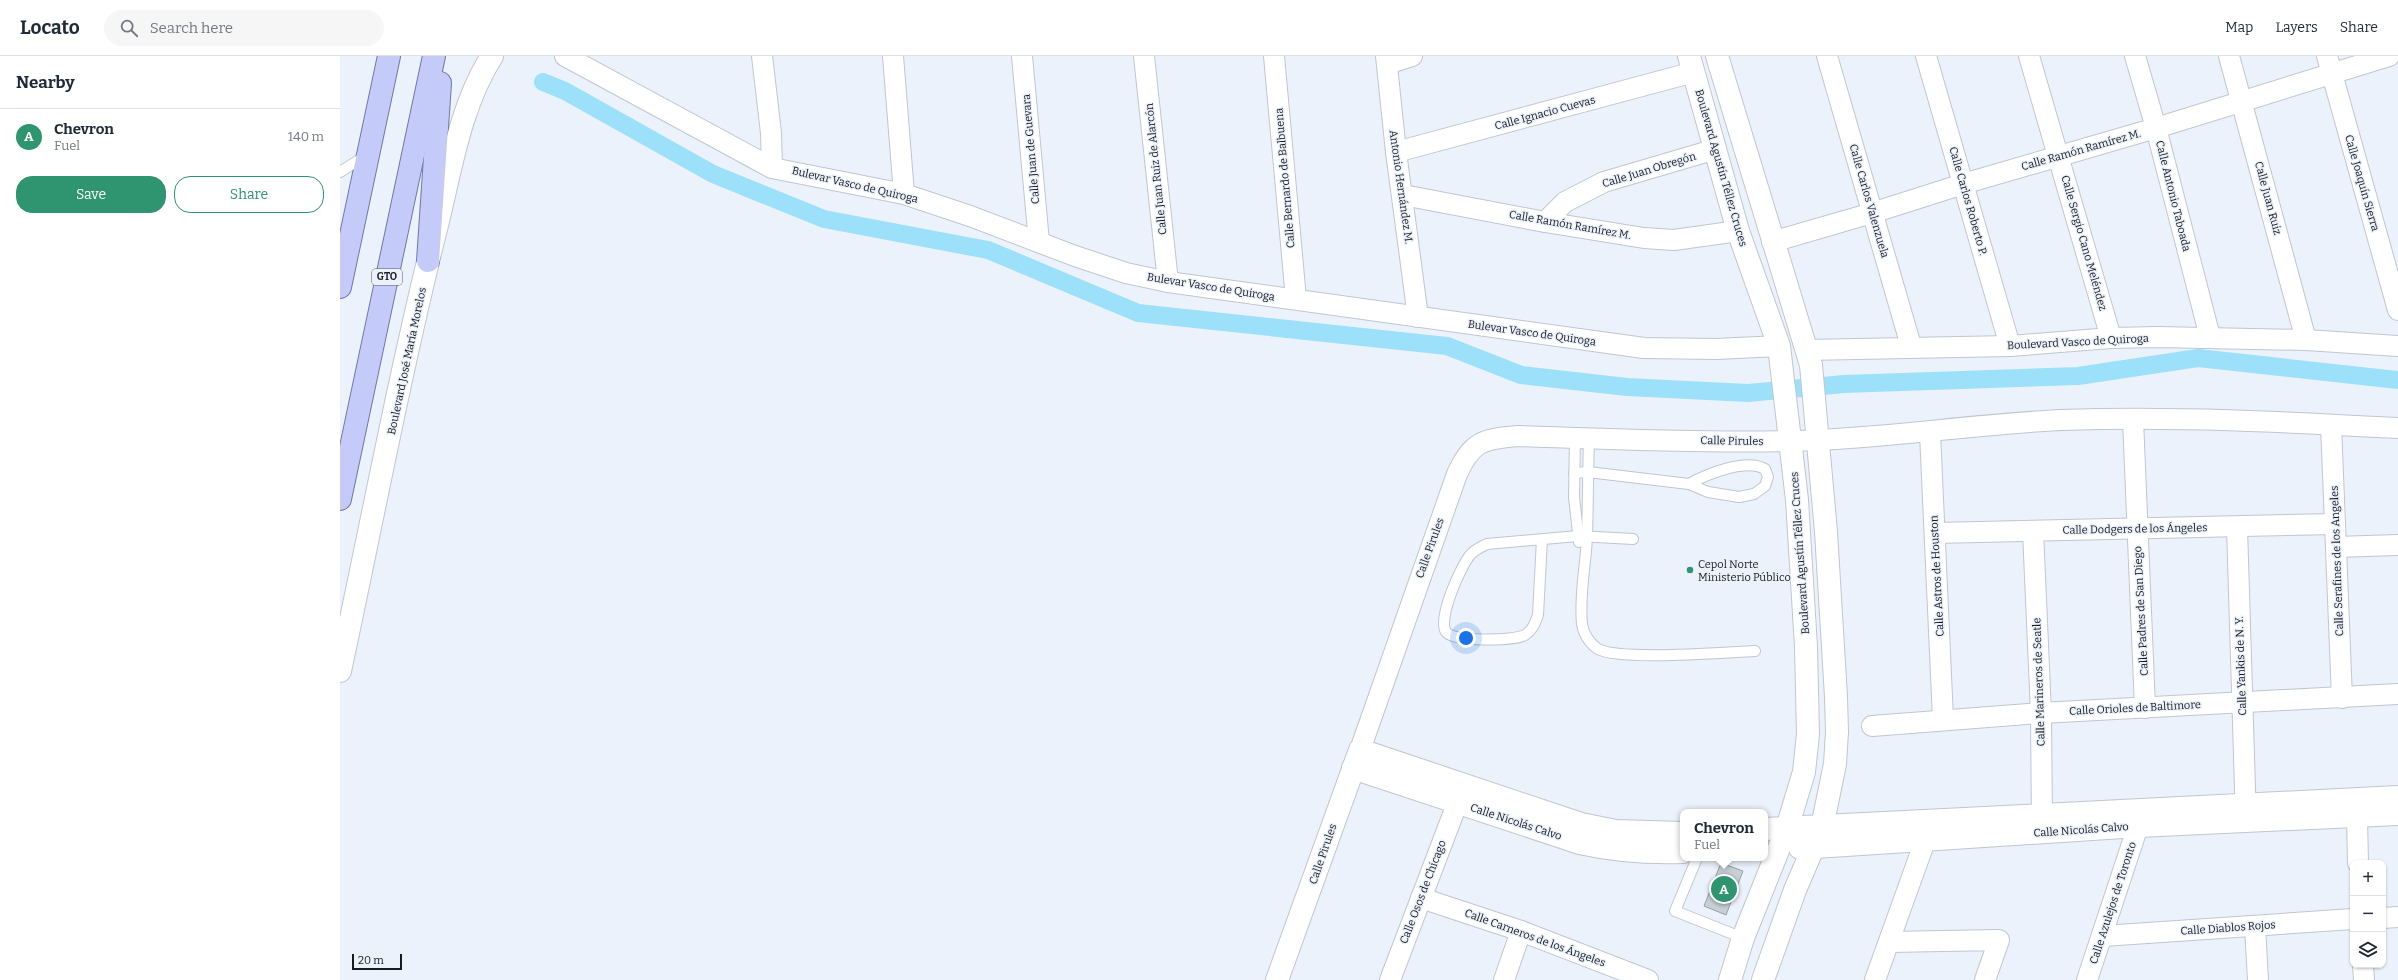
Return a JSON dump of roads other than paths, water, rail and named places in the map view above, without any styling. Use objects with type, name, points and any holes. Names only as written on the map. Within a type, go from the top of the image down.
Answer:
[{"type":"main road","points":[[340,287],[389,56]]},
{"type":"main road","name":"GTO","points":[[340,499],[434,56]]},
{"type":"main road","points":[[428,261],[442,56]]},
{"type":"street","name":"Boulevard José María Morelos","points":[[340,671],[428,261],[467,109],[484,68],[492,56]]},
{"type":"street","name":"Bulevar Vasco de Quiroga","points":[[565,56],[772,168],[904,194],[970,216],[1126,273],[1168,282],[1644,348],[1716,349],[1779,346]]},
{"type":"street","points":[[762,56],[771,133],[772,168]]},
{"type":"street","points":[[893,56],[904,194]]},
{"type":"street","name":"Calle Juan de Guevara","points":[[1022,56],[1039,242]]},
{"type":"street","name":"Calle Juan Ruiz de Alarcón","points":[[1144,56],[1168,282]]},
{"type":"street","name":"Calle Bernardo de Balbuena","points":[[1274,56],[1296,299]]},
{"type":"street","points":[[1386,60],[1412,56]]},
{"type":"street","points":[[1717,56],[1808,357],[1818,440],[1837,732],[1834,771],[1822,827],[1795,890],[1763,980]]},
{"type":"street","name":"Calle Carlos Valenzuela","points":[[1827,56],[1911,346]]},
{"type":"street","name":"Calle Carlos Roberto P.","points":[[1926,56],[2010,346]]},
{"type":"street","name":"Calle Sergio Cano Meléndez","points":[[2029,56],[2111,338]]},
{"type":"street","name":"Calle Antonio Taboada","points":[[2135,56],[2156,128],[2210,337]]},
{"type":"street","name":"Calle Juan Ruiz","points":[[2228,56],[2242,101],[2306,340]]},
{"type":"street","name":"Calle Ramón Ramírez M.","points":[[1772,242],[2242,101],[2329,65],[2389,56]]},
{"type":"street","name":"Antonio Hernández M.","points":[[1386,60],[1396,152],[1403,195],[1418,317]]},
{"type":"street","name":"Calle Ignacio Cuevas","points":[[1396,152],[1691,64]]},
{"type":"street","name":"Boulevard Agustín Téllez Cruces","points":[[1691,64],[1738,231],[1779,346],[1783,367],[1797,500],[1808,734],[1804,772],[1787,828],[1772,849],[1730,980]]},
{"type":"street","name":"Calle Joaquín Sierra","points":[[2329,65],[2398,310]]},
{"type":"street","name":"Calle Juan Obregón","points":[[1545,222],[1565,202],[1604,182],[1716,149]]},
{"type":"street","name":"Calle Ramón Ramírez M.","points":[[1403,195],[1545,222],[1644,238],[1674,240],[1738,231]]},
{"type":"street","name":"Boulevard Vasco de Quiroga","points":[[1808,357],[1911,346],[2010,346],[2111,338],[2210,337],[2306,340],[2398,346]]},
{"type":"street","name":"Calle Pirules","points":[[1277,980],[1356,759],[1387,667],[1463,459],[1480,442],[1492,438],[1518,436],[1791,441],[1930,433],[2053,421],[2133,419],[2398,428]]},
{"type":"street","name":"Calle Padres de San Diego","points":[[2133,419],[2145,708]]},
{"type":"street","name":"Calle Serafines de los Angeles","points":[[2331,425],[2342,698]]},
{"type":"street","name":"Calle Astros de Houston","points":[[1930,433],[1943,719]]},
{"type":"street","name":"Calle Dodgers de los Ángeles","points":[[1935,533],[2335,524]]},
{"type":"street","name":"Calle Yankis de N. Y.","points":[[2237,527],[2246,813]]},
{"type":"street","name":"Calle Marineros de Seatle","points":[[2033,531],[2041,713],[2042,823]]},
{"type":"street","points":[[2336,547],[2398,546]]},
{"type":"street","name":"Calle Orioles de Baltimore","points":[[1872,726],[1943,719],[2041,713],[2398,694]]},
{"type":"street","name":"Calle Nicolás Calvo","points":[[1356,759],[1457,804],[1580,843],[1610,850],[1646,853],[1680,852]]},
{"type":"street","name":"Calle Nicolás Calvo","points":[[1356,759],[1581,824],[1616,831],[1680,833]]},
{"type":"street","name":"Calle Nicolás Calvo","points":[[1772,849],[1926,841],[2042,823],[2138,826],[2398,797]]},
{"type":"street","name":"Calle Osos de Chicago","points":[[1390,980],[1457,804]]},
{"type":"street","name":"Calle Nicolás Calvo","points":[[1768,829],[2042,823],[2246,813],[2356,818],[2398,814]]},
{"type":"street","points":[[2356,818],[2358,860]]},
{"type":"street","name":"Calle Azulejos de Toronto","points":[[2087,980],[2103,936],[2138,826]]},
{"type":"street","points":[[1875,980],[1926,841]]},
{"type":"street","name":"Calle Carneros de los Ángeles","points":[[1421,898],[1521,931],[1611,974],[1648,980]]},
{"type":"street","points":[[2386,918],[2398,917]]},
{"type":"street","name":"Calle Diablos Rojos","points":[[2103,936],[2255,927],[2350,919]]},
{"type":"street","points":[[2255,927],[2258,980]]},
{"type":"street","points":[[1504,980],[1521,931]]},
{"type":"street","points":[[1889,942],[1999,940],[1984,980]]},
{"type":"street","points":[[2363,968],[2364,980]]},
{"type":"lane","points":[[340,172],[369,154]]},
{"type":"lane","points":[[1582,438],[1588,472],[1582,536]]},
{"type":"lane","points":[[1582,438],[1574,473],[1585,561],[1581,601],[1582,625],[1587,638],[1597,648],[1611,653],[1648,654],[1755,651]]},
{"type":"lane","points":[[1574,473],[1588,472],[1689,484],[1708,492],[1739,497],[1760,491],[1765,486],[1768,477],[1764,469],[1754,464],[1708,474],[1689,484]]},
{"type":"lane","points":[[1542,539],[1538,615],[1534,626],[1525,635],[1513,639],[1455,638],[1446,634],[1443,627],[1443,617],[1463,566],[1472,554],[1487,544],[1542,539],[1582,536],[1633,539]]},
{"type":"lane","points":[[1696,861],[1675,911],[1743,938]]},
{"type":"waterway","points":[[543,82],[565,91],[713,174],[824,219],[988,250],[1138,313],[1447,346],[1521,375],[1627,387],[1748,393],[1844,384],[2078,376],[2198,358],[2398,380]]},
{"type":"place","name":"Cepol Norte Ministerio Público","points":[[1690,570]]},
{"type":"place","name":"Chevron","points":[[1724,889]]}]
